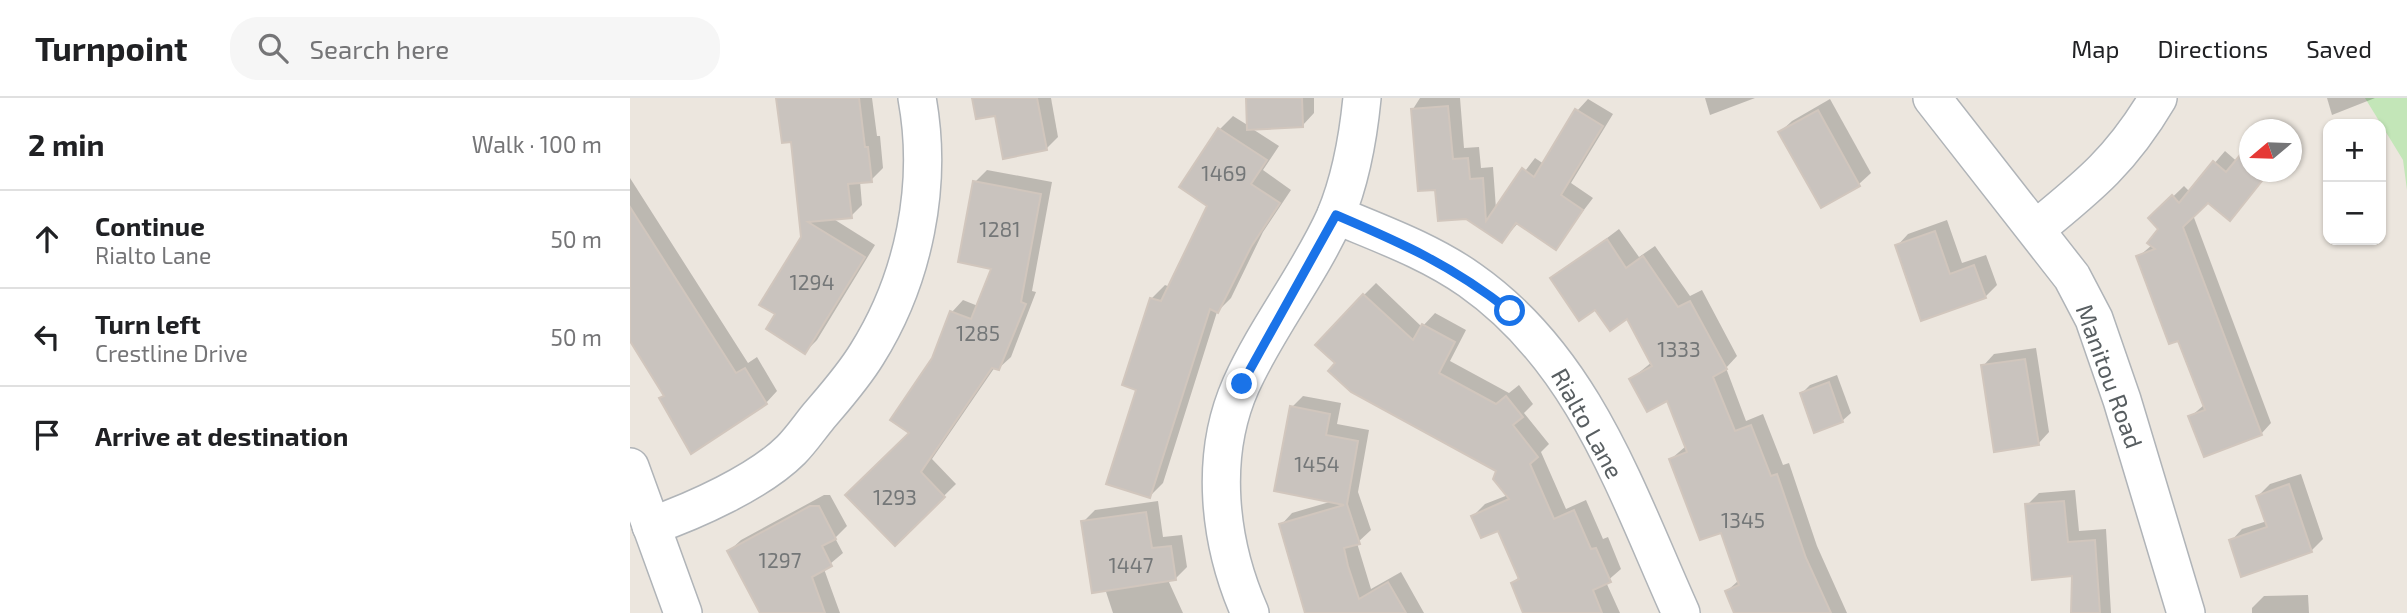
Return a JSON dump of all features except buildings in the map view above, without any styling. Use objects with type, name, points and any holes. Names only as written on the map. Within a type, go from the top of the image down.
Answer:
[{"type":"street","points":[[651,526],[721,495],[790,451],[867,354],[891,308],[909,259],[920,208],[923,157],[917,98]]},
{"type":"street","points":[[1250,613],[1234,571],[1224,528],[1221,484],[1226,440],[1242,384],[1336,215],[1357,144],[1362,98]]},
{"type":"street","name":"Manitou Road","points":[[1931,98],[2072,277],[2094,319],[2122,400],[2186,613]]},
{"type":"street","points":[[2036,229],[2086,189],[2119,156],[2158,98]]},
{"type":"street","name":"Rialto Lane","points":[[1336,215],[1424,253],[1469,279],[1510,311],[1537,338],[1569,379],[1595,424],[1681,613]]},
{"type":"street","points":[[630,467],[683,613]]},
{"type":"green space","points":[[2365,98],[2407,98],[2407,190],[2403,160],[2386,132],[2386,119],[2378,119]]},
{"type":"route","points":[[1242,384],[1336,215],[1424,253],[1469,279],[1510,311]]}]
